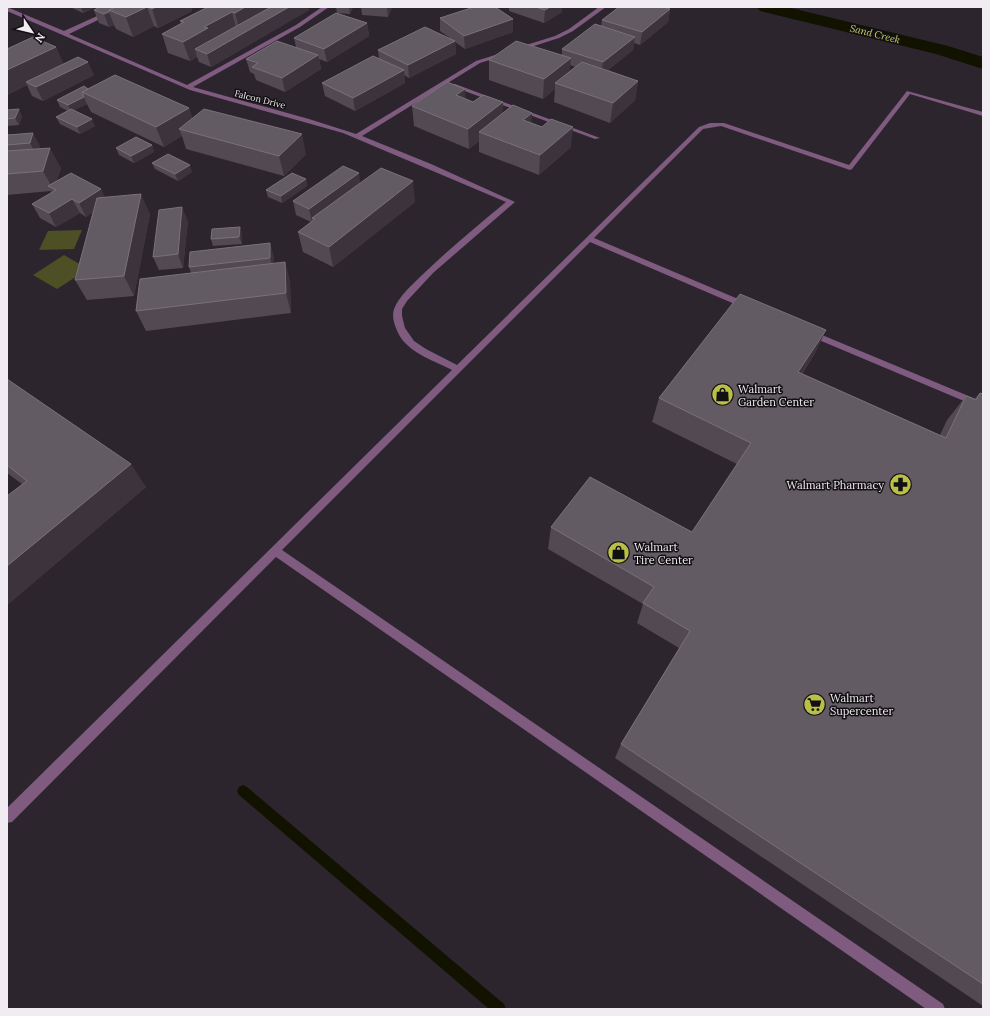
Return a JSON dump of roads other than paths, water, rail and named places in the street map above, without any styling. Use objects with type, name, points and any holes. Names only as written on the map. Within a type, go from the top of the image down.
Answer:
[{"type":"street","points":[[63,34],[122,7]]},
{"type":"street","points":[[188,88],[298,26],[326,7]]},
{"type":"street","points":[[356,137],[478,62],[558,37],[572,30],[603,7]]},
{"type":"street","name":"Falcon Drive","points":[[7,9],[188,88],[219,98],[310,121],[356,137],[511,202],[411,290],[398,309],[399,326],[406,339],[423,351],[458,369]]},
{"type":"street","points":[[446,82],[597,138]]},
{"type":"street","points":[[7,817],[701,128],[710,124],[722,124],[850,168],[909,92],[983,114]]},
{"type":"street","points":[[589,239],[756,310]]},
{"type":"street","points":[[803,330],[983,406]]},
{"type":"street","points":[[275,551],[938,1009]]},
{"type":"waterway","name":"Sand Creek","points":[[766,7],[942,50],[983,63]]},
{"type":"waterway","points":[[243,791],[499,1009]]},
{"type":"place","name":"Walmart Garden Center","points":[[722,395]]},
{"type":"place","name":"Walmart Pharmacy","points":[[900,485]]},
{"type":"place","name":"Walmart Tire Center","points":[[618,553]]},
{"type":"place","name":"Walmart Supercenter","points":[[815,704]]}]
